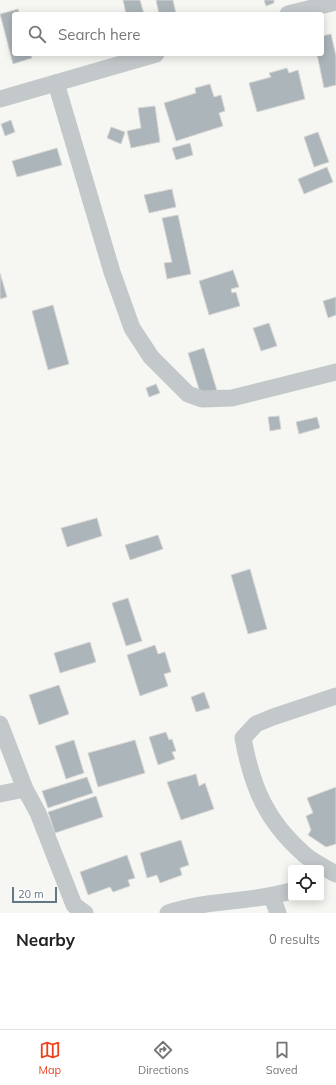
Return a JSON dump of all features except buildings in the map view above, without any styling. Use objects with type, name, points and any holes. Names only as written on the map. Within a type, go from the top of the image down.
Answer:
[{"type":"street","points":[[296,12],[336,2]]},
{"type":"street","points":[[0,99],[149,56]]},
{"type":"street","points":[[56,83],[112,272],[132,328],[151,357],[188,394],[202,399],[232,398],[336,372]]},
{"type":"street","points":[[336,696],[256,724],[243,738],[248,761],[259,795],[273,822],[305,855],[336,874]]},
{"type":"street","points":[[0,724],[25,789],[38,814],[74,905],[85,913]]},
{"type":"street","points":[[0,794],[25,789]]},
{"type":"street","points":[[324,880],[336,877]]},
{"type":"street","points":[[168,913],[182,908],[272,896],[288,892]]},
{"type":"street","points":[[272,896],[278,913]]}]
